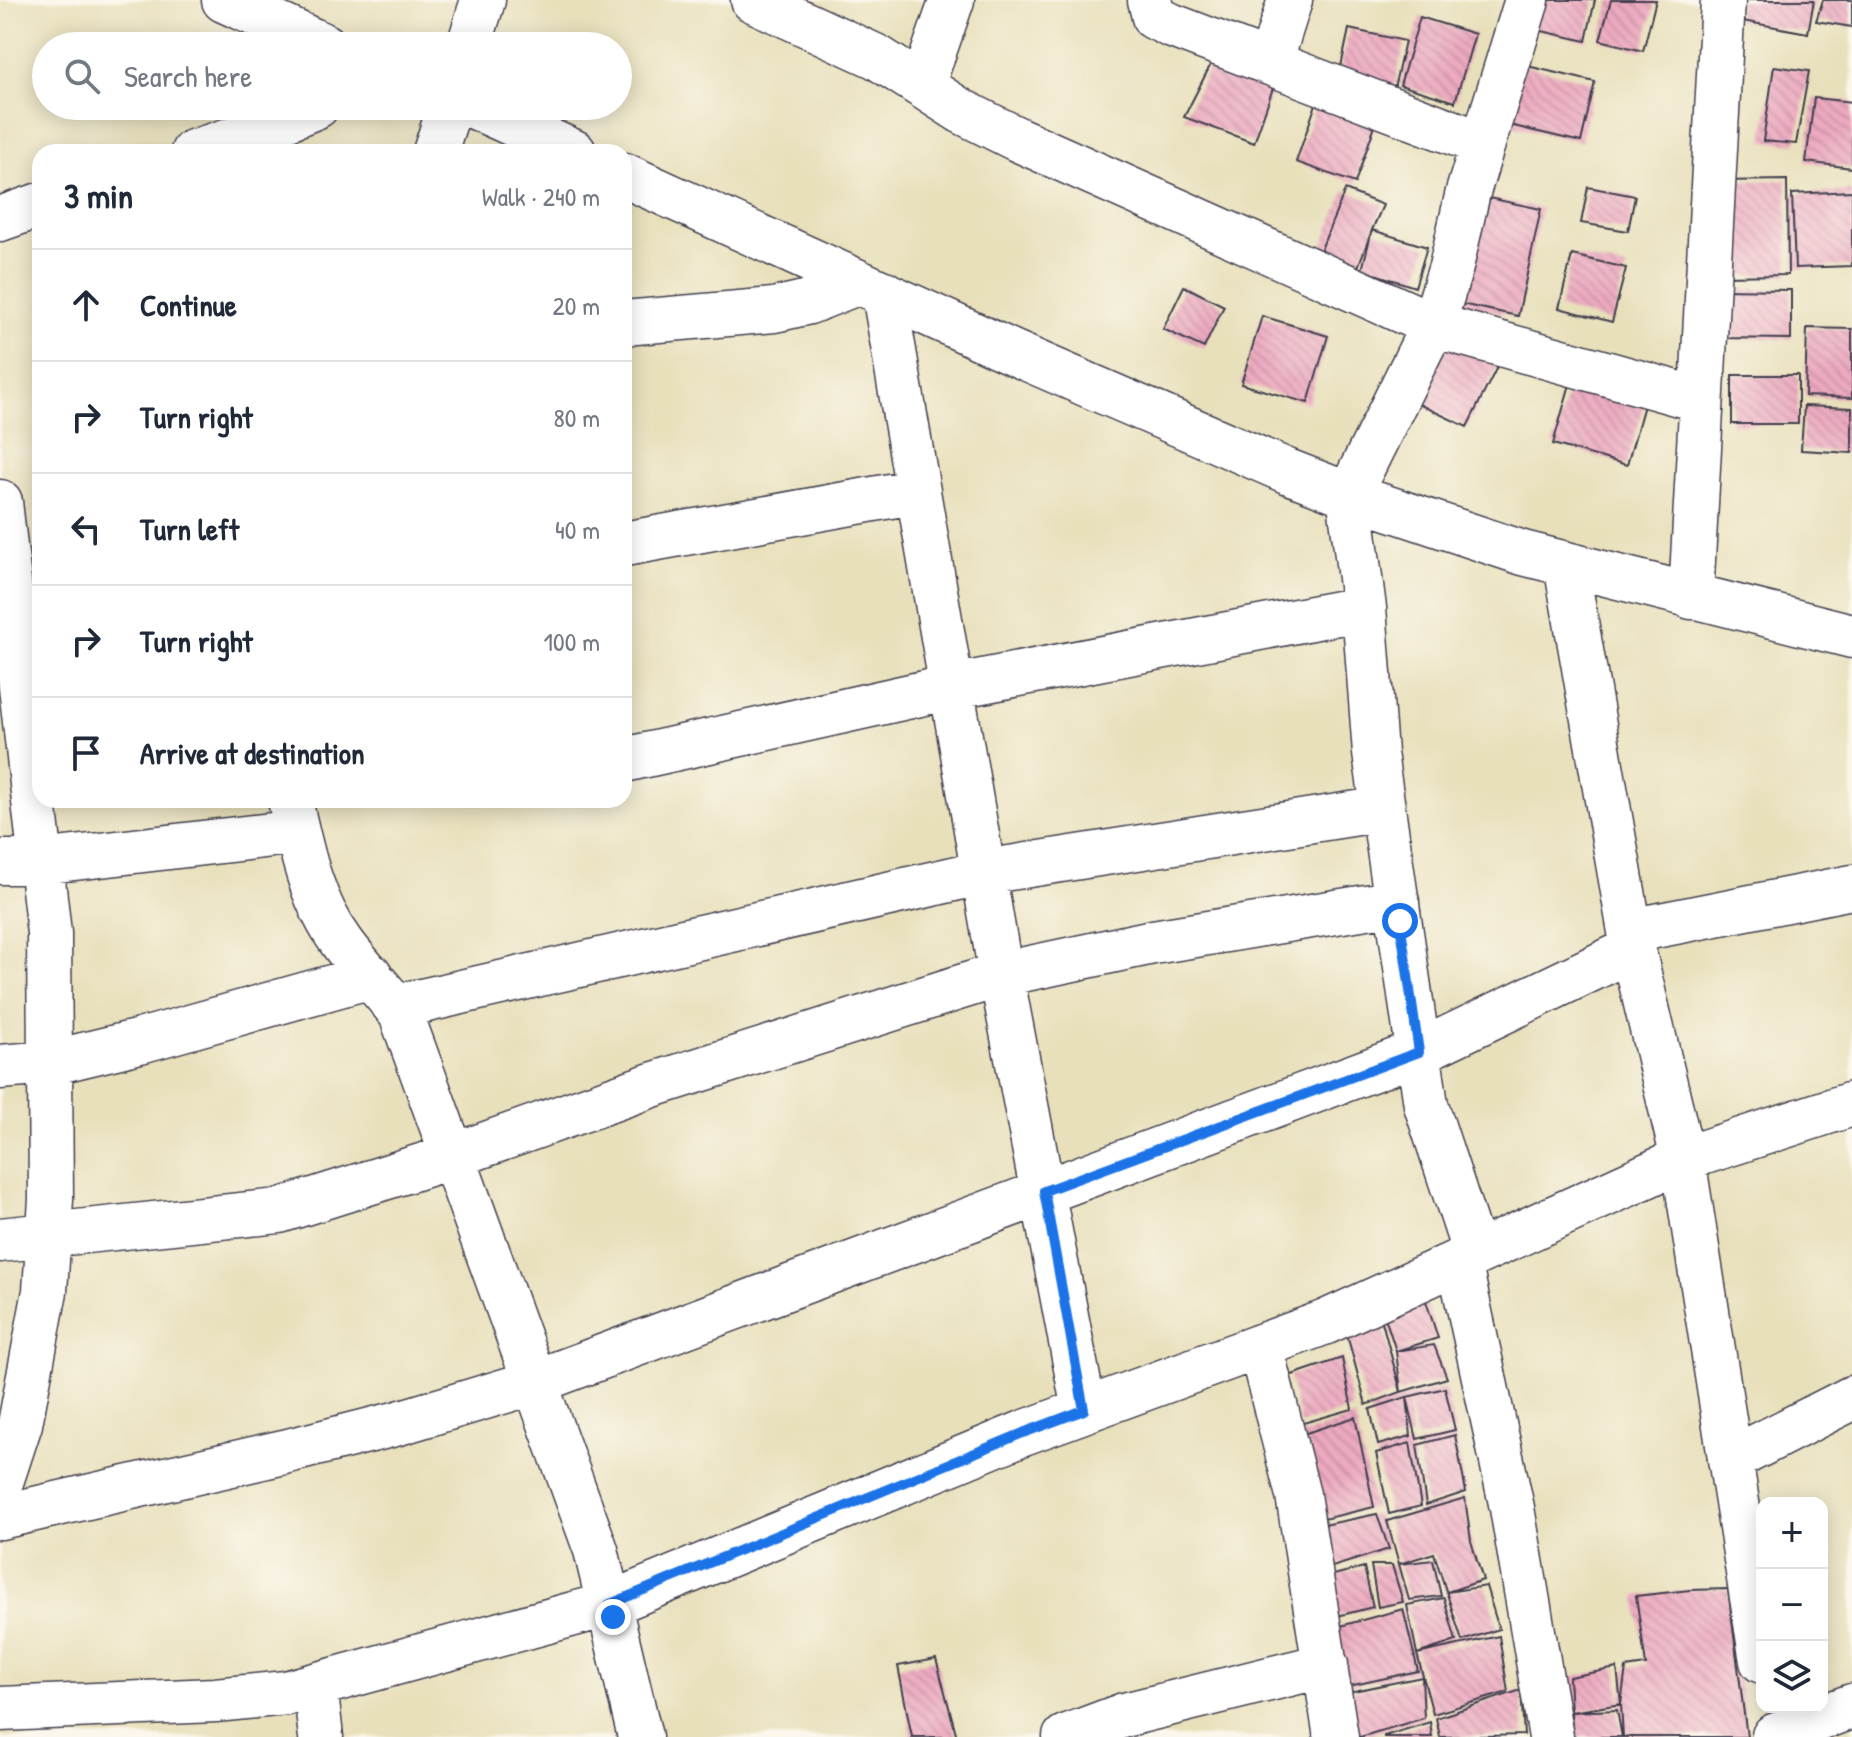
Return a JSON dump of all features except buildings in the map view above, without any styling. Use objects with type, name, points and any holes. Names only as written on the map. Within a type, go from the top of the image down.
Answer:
[{"type":"street","points":[[224,0],[294,32]]},
{"type":"street","points":[[473,32],[483,0]]},
{"type":"street","points":[[753,0],[877,57],[961,111],[1017,139],[1433,325],[1701,400]]},
{"type":"street","points":[[922,86],[952,0]]},
{"type":"street","points":[[1150,0],[1154,17],[1162,21],[1483,144]]},
{"type":"street","points":[[1270,63],[1290,0]]},
{"type":"street","points":[[1527,0],[1433,325],[1349,495],[1364,608],[1375,753],[1426,1105],[1467,1257],[1551,1737]]},
{"type":"street","points":[[1691,597],[1723,0]]},
{"type":"street","points":[[217,144],[283,120]]},
{"type":"street","points":[[438,144],[445,120]]},
{"type":"street","points":[[504,120],[556,144]]},
{"type":"street","points":[[632,179],[1014,353],[1349,495],[1523,553],[1852,636]]},
{"type":"street","points":[[0,219],[32,208]]},
{"type":"street","points":[[632,322],[774,310],[871,288]]},
{"type":"street","points":[[871,288],[918,491],[1002,974],[1084,1410]]},
{"type":"street","points":[[632,543],[918,491]]},
{"type":"street","points":[[0,502],[20,862],[49,933],[51,1199],[45,1291],[20,1424],[0,1485]]},
{"type":"street","points":[[1566,564],[1631,940],[1683,1159],[1759,1641]]},
{"type":"street","points":[[632,758],[951,687],[1364,608]]},
{"type":"street","points":[[0,1067],[50,1063],[140,1041],[984,872],[1383,809]]},
{"type":"street","points":[[20,862],[294,816],[304,861],[323,911],[341,941],[401,1014],[596,1550],[640,1737]]},
{"type":"street","points":[[0,1517],[395,1424],[535,1382],[1419,1052],[1631,940],[1852,887]]},
{"type":"street","points":[[0,1240],[279,1211],[453,1156],[652,1085],[1002,974],[1153,942],[1397,902]]},
{"type":"street","points":[[0,1709],[215,1700],[286,1693],[610,1604],[1008,1439],[1326,1322],[1683,1159],[1852,1104]]},
{"type":"street","points":[[1260,1346],[1298,1495],[1336,1737]]},
{"type":"street","points":[[1730,1460],[1852,1398]]},
{"type":"street","points":[[1065,1737],[1124,1715],[1326,1665]]},
{"type":"street","points":[[315,1685],[321,1737]]},
{"type":"street","points":[[1770,1713],[1774,1736],[1852,1706]]},
{"type":"route","points":[[613,1617],[610,1604],[1084,1410],[1044,1191],[1419,1052],[1400,921]]}]
